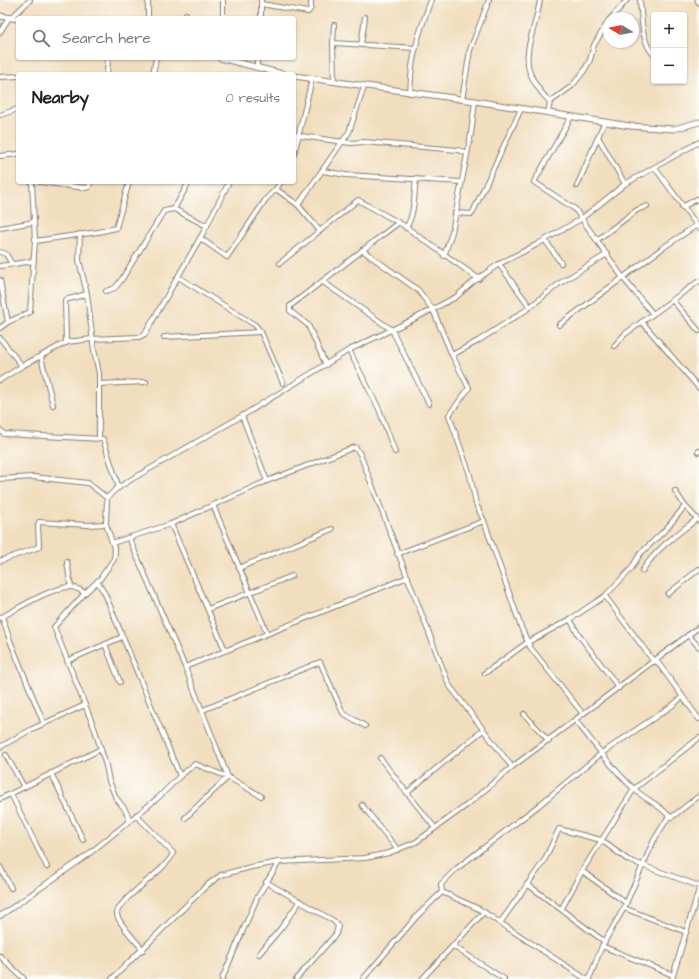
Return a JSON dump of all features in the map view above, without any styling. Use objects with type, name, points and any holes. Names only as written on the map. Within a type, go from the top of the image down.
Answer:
[{"type":"street","points":[[0,32],[10,18],[30,0]]},
{"type":"street","points":[[148,0],[148,16]]},
{"type":"street","points":[[223,0],[223,16]]},
{"type":"street","points":[[260,16],[261,2],[308,12],[311,8],[310,0]]},
{"type":"street","points":[[410,93],[419,34],[431,0]]},
{"type":"street","points":[[462,100],[470,50],[489,0]]},
{"type":"street","points":[[540,0],[526,51],[532,79],[550,102]]},
{"type":"street","points":[[616,12],[627,0]]},
{"type":"street","points":[[640,0],[644,35],[651,52]]},
{"type":"street","points":[[0,16],[16,19]]},
{"type":"street","points":[[361,45],[365,17]]},
{"type":"street","points":[[334,25],[334,82]]},
{"type":"street","points":[[548,113],[550,102],[572,86],[584,71],[590,60],[594,45],[603,30]]},
{"type":"street","points":[[333,43],[416,48]]},
{"type":"street","points":[[107,72],[108,60]]},
{"type":"street","points":[[153,72],[156,60]]},
{"type":"street","points":[[229,60],[257,67],[268,72]]},
{"type":"street","points":[[257,60],[257,67]]},
{"type":"street","points":[[0,77],[16,76]]},
{"type":"street","points":[[296,76],[364,87],[475,101],[604,123],[674,129],[699,122]]},
{"type":"street","points":[[312,79],[296,135],[343,142],[392,144],[467,153]]},
{"type":"street","points":[[298,205],[350,132],[364,87]]},
{"type":"street","points":[[444,256],[450,239],[467,153],[475,101]]},
{"type":"street","points":[[455,213],[472,214],[521,109]]},
{"type":"street","points":[[0,115],[16,110]]},
{"type":"street","points":[[571,117],[534,182],[575,209],[623,278],[653,314]]},
{"type":"street","points":[[578,186],[604,123]]},
{"type":"street","points":[[598,137],[625,184]]},
{"type":"street","points":[[130,820],[114,793],[96,730],[54,627],[55,624],[97,582],[116,555],[106,524],[107,498],[119,488],[242,416],[349,350],[433,310],[456,297],[499,264],[581,219],[625,184],[699,142]]},
{"type":"street","points":[[0,156],[16,154]]},
{"type":"street","points":[[559,325],[698,226],[682,207],[655,168]]},
{"type":"street","points":[[322,171],[346,175],[416,178],[461,182]]},
{"type":"street","points":[[406,228],[409,223],[414,202],[416,178]]},
{"type":"street","points":[[0,328],[8,322],[30,312],[35,242],[32,184]]},
{"type":"street","points":[[60,184],[85,188],[89,188],[90,184]]},
{"type":"street","points":[[35,242],[116,228],[128,184]]},
{"type":"street","points":[[174,209],[188,184]]},
{"type":"street","points":[[0,380],[22,366],[66,343],[92,339],[139,337],[145,334],[207,226],[228,184]]},
{"type":"street","points":[[200,238],[227,257],[266,199],[280,184]]},
{"type":"street","points":[[276,189],[298,205],[320,231]]},
{"type":"street","points":[[682,207],[699,198]]},
{"type":"street","points":[[280,263],[358,200],[406,228],[479,279]]},
{"type":"street","points":[[597,240],[637,210],[647,206]]},
{"type":"street","points":[[106,291],[115,288],[122,279],[164,211],[174,209],[207,226]]},
{"type":"street","points":[[0,228],[34,222]]},
{"type":"street","points":[[326,365],[308,325],[290,309],[293,303],[323,282],[398,223]]},
{"type":"street","points":[[80,234],[79,260],[87,294],[99,384],[99,438]]},
{"type":"street","points":[[545,240],[561,263]]},
{"type":"street","points":[[362,250],[418,290],[433,310],[452,355],[469,388],[449,415],[470,475],[476,504],[484,521],[521,627],[528,642],[583,714]]},
{"type":"street","points":[[0,252],[6,254],[12,264]]},
{"type":"street","points":[[452,355],[478,341],[530,307],[560,283],[607,254]]},
{"type":"street","points":[[0,266],[34,261]]},
{"type":"street","points":[[499,264],[530,307]]},
{"type":"street","points":[[178,277],[255,326],[261,332],[283,383]]},
{"type":"street","points":[[0,280],[8,322]]},
{"type":"street","points":[[614,346],[625,334],[699,281]]},
{"type":"street","points":[[323,282],[392,330],[429,404]]},
{"type":"street","points":[[66,343],[65,300],[87,294]]},
{"type":"street","points":[[673,301],[699,331]]},
{"type":"street","points":[[642,322],[699,388]]},
{"type":"street","points":[[164,336],[261,332]]},
{"type":"street","points":[[0,338],[22,366]]},
{"type":"street","points":[[349,350],[378,409],[396,452]]},
{"type":"street","points":[[41,357],[53,405]]},
{"type":"street","points":[[99,384],[146,382]]},
{"type":"street","points":[[242,416],[267,481]]},
{"type":"street","points":[[0,430],[2,435],[103,439],[119,488]]},
{"type":"street","points":[[112,543],[171,524],[267,481],[355,447],[360,454],[448,685],[512,766]]},
{"type":"street","points":[[0,478],[33,477],[88,483],[107,498]]},
{"type":"street","points":[[642,570],[665,543],[698,520],[685,506],[675,491]]},
{"type":"street","points":[[213,505],[267,633]]},
{"type":"street","points":[[485,673],[528,642],[570,619],[605,596],[631,569],[640,554],[666,529],[685,506]]},
{"type":"street","points":[[398,554],[484,521]]},
{"type":"street","points":[[0,560],[39,547],[39,522],[88,525],[106,524]]},
{"type":"street","points":[[171,524],[225,650]]},
{"type":"street","points":[[239,568],[332,529]]},
{"type":"street","points":[[130,538],[203,710],[228,778]]},
{"type":"street","points":[[67,562],[71,588]]},
{"type":"street","points":[[668,594],[699,569]]},
{"type":"street","points":[[208,609],[292,576]]},
{"type":"street","points":[[185,667],[408,577]]},
{"type":"street","points":[[97,582],[105,594],[180,776]]},
{"type":"street","points":[[44,724],[1,618],[50,593],[77,588],[85,593]]},
{"type":"street","points":[[605,596],[699,719]]},
{"type":"street","points":[[570,619],[578,634],[619,688]]},
{"type":"street","points":[[112,979],[143,950],[212,880],[234,872],[279,862],[365,858],[398,850],[416,842],[512,766],[549,741],[699,626]]},
{"type":"street","points":[[688,635],[699,647]]},
{"type":"street","points":[[68,661],[122,637]]},
{"type":"street","points":[[105,644],[120,682]]},
{"type":"street","points":[[203,710],[320,662],[343,712],[365,726]]},
{"type":"street","points":[[442,892],[441,884],[453,872],[538,806],[602,753],[673,705],[682,697]]},
{"type":"street","points":[[0,748],[44,724],[85,705]]},
{"type":"street","points":[[524,714],[549,741]]},
{"type":"street","points":[[575,720],[606,760],[634,789],[663,809],[669,816]]},
{"type":"street","points":[[408,794],[409,791],[483,730]]},
{"type":"street","points":[[562,908],[582,871],[634,789],[699,738]]},
{"type":"street","points":[[0,799],[101,749]]},
{"type":"street","points":[[6,755],[24,787]]},
{"type":"street","points":[[380,758],[435,828]]},
{"type":"street","points":[[0,916],[85,857],[160,797],[180,776],[197,764],[228,778],[261,796]]},
{"type":"street","points":[[51,773],[83,840]]},
{"type":"street","points":[[185,818],[228,778]]},
{"type":"street","points":[[11,794],[47,867]]},
{"type":"street","points":[[590,979],[602,946],[624,908],[654,840],[669,816],[672,817],[699,796]]},
{"type":"street","points":[[362,805],[398,850]]},
{"type":"street","points":[[136,815],[173,853],[160,869],[152,874],[134,894],[120,904],[117,911],[118,918],[143,950]]},
{"type":"street","points":[[500,923],[544,861],[559,829],[601,840],[628,860],[699,887],[673,977],[602,946]]},
{"type":"street","points":[[222,979],[257,898],[279,862]]},
{"type":"street","points":[[0,867],[11,888]]},
{"type":"street","points":[[582,871],[626,903]]},
{"type":"street","points":[[266,882],[288,896],[300,900],[334,921],[338,926],[336,934],[296,979]]},
{"type":"street","points":[[527,884],[562,908],[605,942]]},
{"type":"street","points":[[442,892],[484,912],[586,979]]},
{"type":"street","points":[[363,979],[418,915],[442,892]]},
{"type":"street","points":[[259,954],[281,928],[300,900]]},
{"type":"street","points":[[624,908],[686,932]]},
{"type":"street","points":[[422,979],[484,912]]},
{"type":"street","points":[[453,946],[504,979]]},
{"type":"street","points":[[0,956],[24,979]]}]
